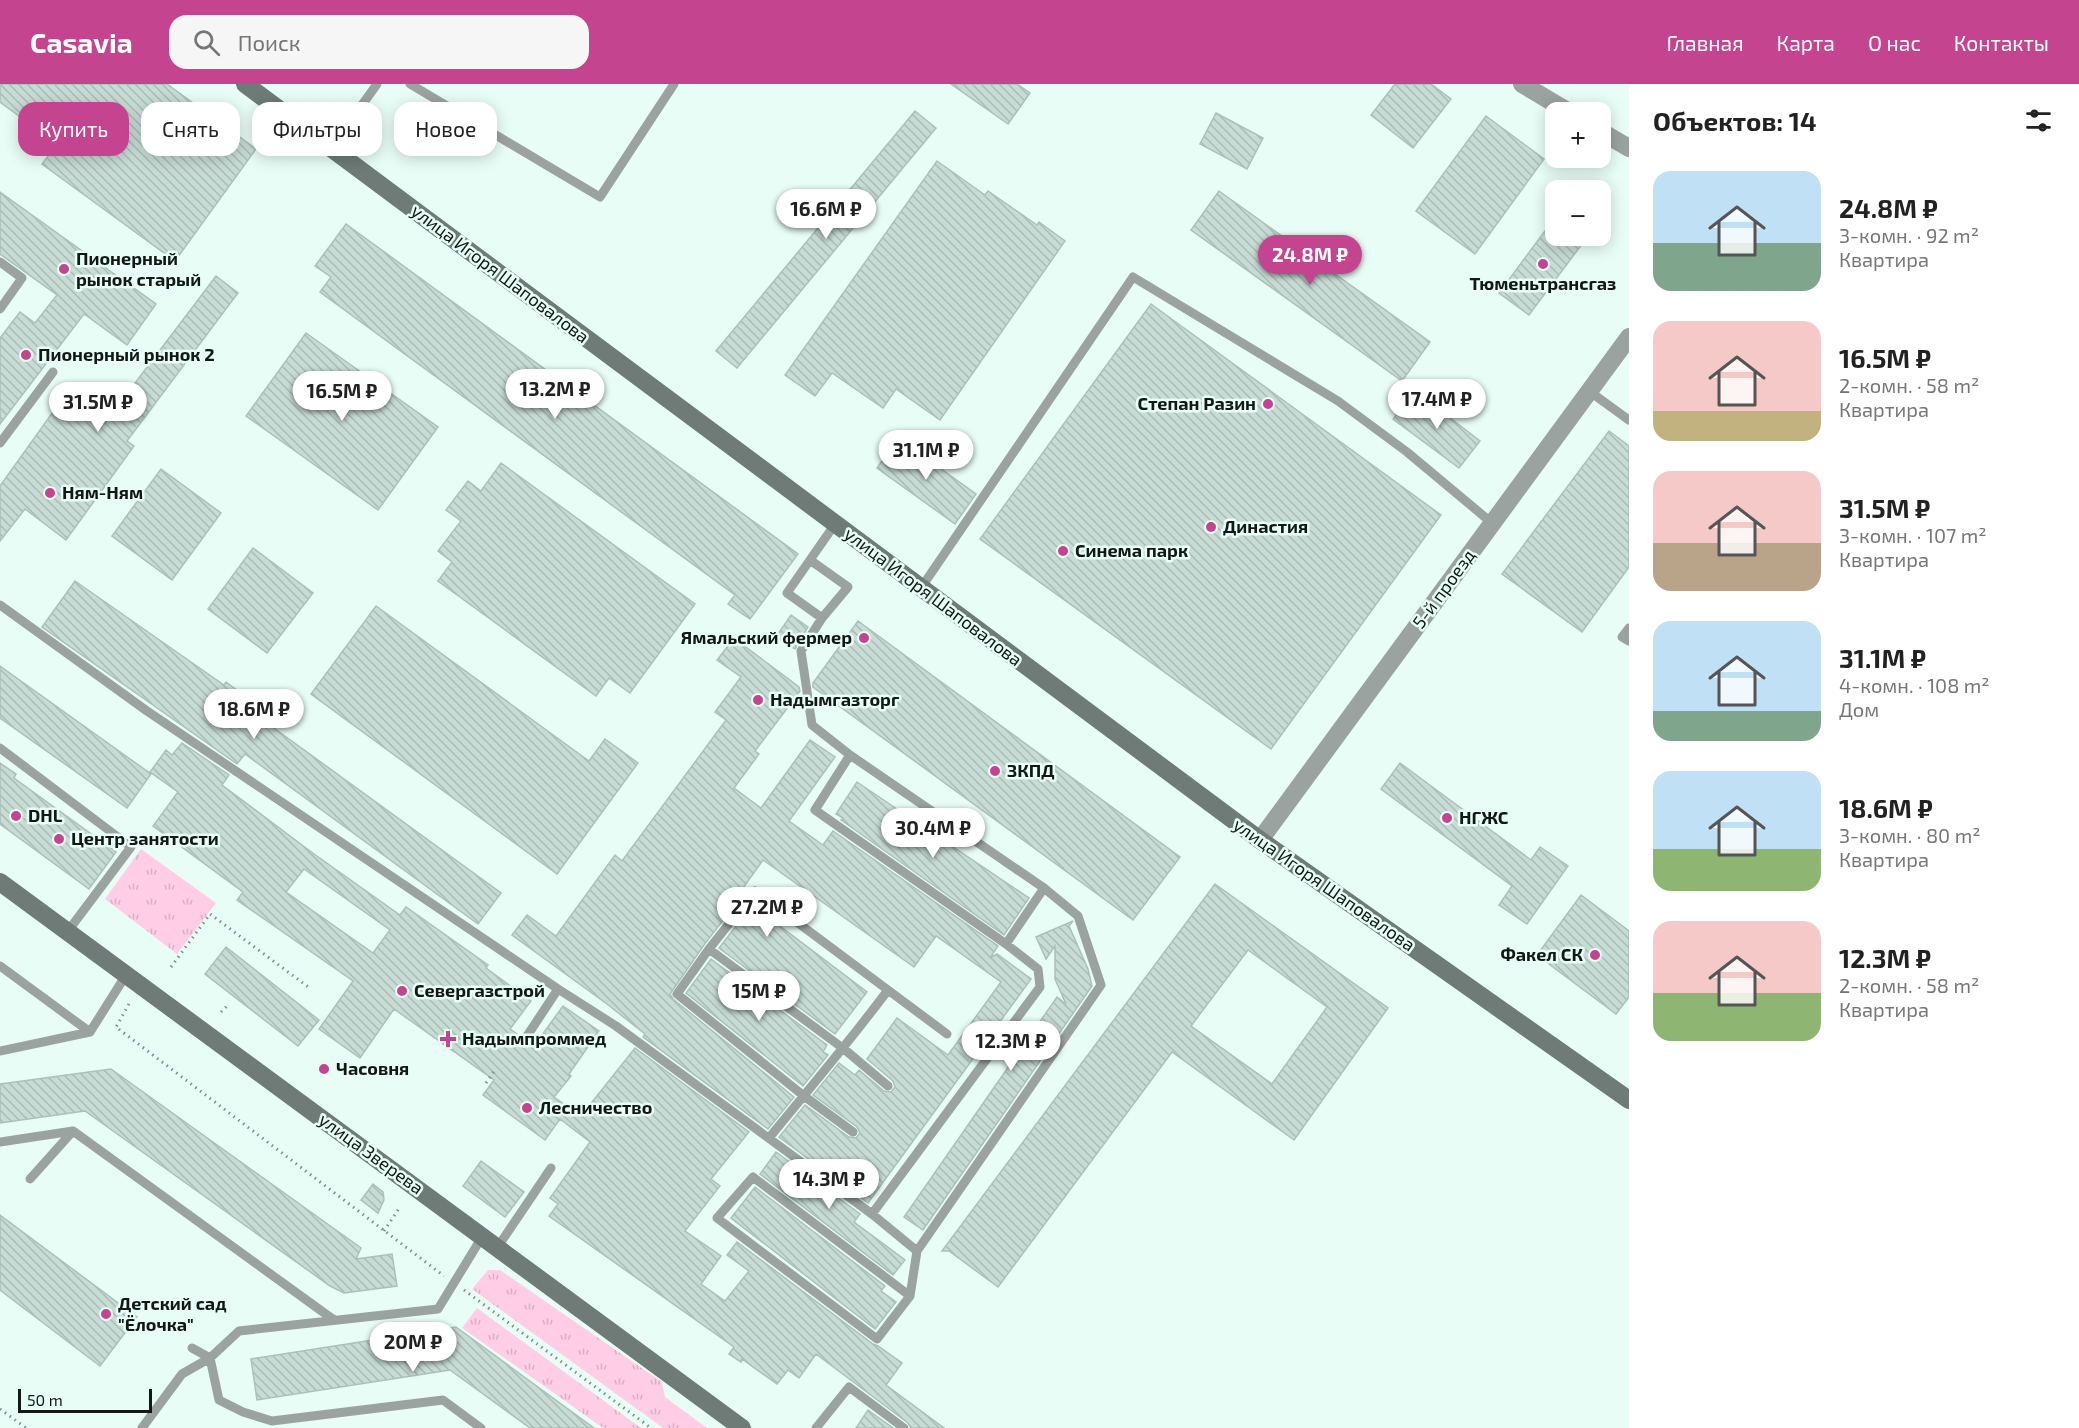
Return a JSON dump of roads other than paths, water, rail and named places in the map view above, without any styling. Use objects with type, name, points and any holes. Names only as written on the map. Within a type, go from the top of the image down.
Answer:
[{"type":"street","name":"улица Игоря Шаповалова","points":[[245,84],[269,102]]},
{"type":"street","points":[[1522,84],[1552,102]]},
{"type":"street","points":[[1611,137],[1629,148]]},
{"type":"street","name":"улица Игоря Шаповалова","points":[[342,156],[1260,840],[1629,1100]]},
{"type":"street","name":"5-й проезд","points":[[1260,840],[1629,337]]},
{"type":"street","name":"улица Зверева","points":[[0,882],[742,1428]]},
{"type":"lane","points":[[364,102],[377,84]]},
{"type":"lane","points":[[410,84],[600,197],[674,84]]},
{"type":"lane","points":[[0,262],[22,278],[0,309]]},
{"type":"lane","points":[[921,588],[1133,277],[1338,401],[1407,452],[1492,523]]},
{"type":"lane","points":[[0,442],[53,372]]},
{"type":"lane","points":[[1589,391],[1629,420]]},
{"type":"lane","points":[[822,618],[787,593],[835,524]]},
{"type":"lane","points":[[810,560],[848,586],[822,618],[801,651],[812,725],[850,755],[1044,888],[1078,916],[1101,985],[917,1251],[910,1296],[877,1339],[717,1218],[753,1177],[910,1296]]},
{"type":"lane","points":[[0,605],[147,711],[616,1026],[872,1214],[917,1251]]},
{"type":"lane","points":[[1629,628],[1623,637],[1629,642]]},
{"type":"lane","points":[[0,748],[131,847],[68,931]]},
{"type":"lane","points":[[850,755],[814,810],[1006,944],[1038,969],[1040,987],[872,1214]]},
{"type":"lane","points":[[1006,944],[1044,888]]},
{"type":"lane","points":[[853,1132],[804,1096],[677,994],[755,891],[947,1034]]},
{"type":"lane","points":[[709,949],[844,1049],[888,1086]]},
{"type":"lane","points":[[0,966],[90,1032]]},
{"type":"lane","points":[[0,1051],[90,1032],[126,975]]},
{"type":"lane","points":[[527,1036],[558,989]]},
{"type":"lane","points":[[769,1138],[844,1049],[888,990]]},
{"type":"lane","points":[[0,1142],[73,1131],[334,1320]]},
{"type":"lane","points":[[30,1179],[73,1131]]},
{"type":"lane","points":[[142,1428],[182,1374],[210,1358],[239,1331],[438,1309],[454,1283],[551,1168]]},
{"type":"lane","points":[[192,1348],[210,1358],[219,1400],[243,1412],[272,1421],[443,1400],[481,1428]]},
{"type":"lane","points":[[816,1428],[849,1387],[904,1428]]},
{"type":"place","name":"Тюменьтрансгаз","points":[[1543,264]]},
{"type":"place","name":"Пионерный рынок старый","points":[[64,269]]},
{"type":"place","name":"Пионерный рынок 2","points":[[26,355]]},
{"type":"place","name":"Степан Разин","points":[[1268,404]]},
{"type":"place","name":"Ням-Ням","points":[[50,493]]},
{"type":"place","name":"Династия","points":[[1211,527]]},
{"type":"place","name":"Синема парк","points":[[1063,551]]},
{"type":"place","name":"Ямальский фермер","points":[[864,638]]},
{"type":"place","name":"Надымгазторг","points":[[758,700]]},
{"type":"place","name":"ЗКПД","points":[[995,771]]},
{"type":"place","name":"DHL","points":[[16,816]]},
{"type":"place","name":"НГЖС","points":[[1447,818]]},
{"type":"place","name":"Центр занятости","points":[[59,839]]},
{"type":"place","name":"Факел СК","points":[[1595,955]]},
{"type":"place","name":"Севергазстрой","points":[[402,991]]},
{"type":"place","name":"Надымпроммед","points":[[448,1039]]},
{"type":"place","name":"Часовня","points":[[324,1069]]},
{"type":"place","name":"Лесничество","points":[[527,1108]]},
{"type":"place","name":"Детский сад \"Ёлочка\"","points":[[106,1314]]}]
